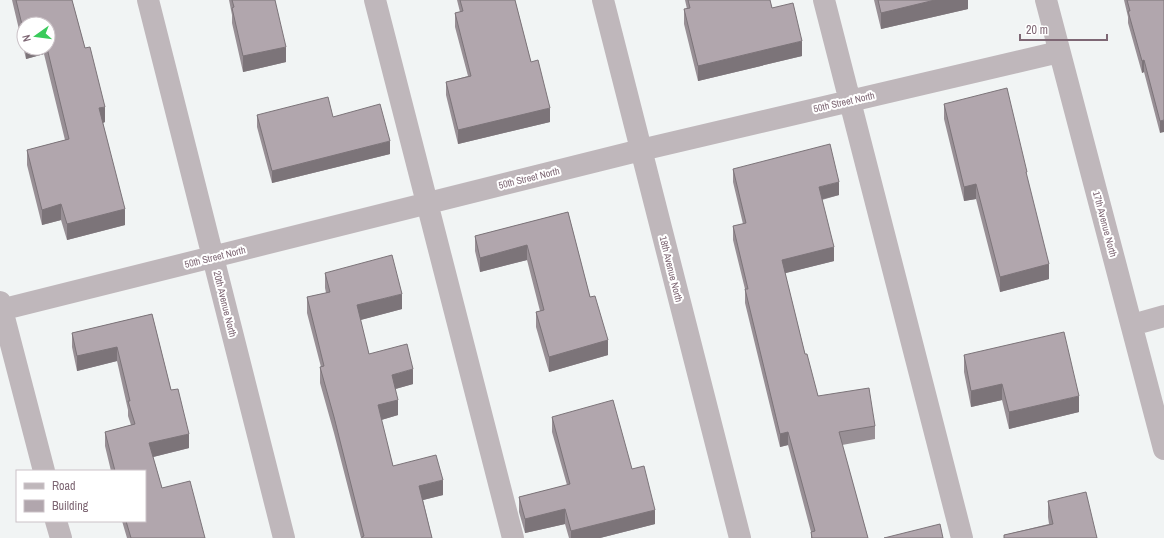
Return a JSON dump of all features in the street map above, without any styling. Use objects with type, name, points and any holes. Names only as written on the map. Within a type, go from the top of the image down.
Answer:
[{"type":"street","name":"20th Avenue North","points":[[148,0],[284,538]]},
{"type":"street","points":[[375,0],[513,538]]},
{"type":"street","name":"18th Avenue North","points":[[603,0],[740,538]]},
{"type":"street","points":[[824,0],[962,538]]},
{"type":"street","name":"17th Avenue North","points":[[1046,0],[1164,449]]},
{"type":"street","name":"50th Street North","points":[[1,307],[213,257],[641,150],[1059,52]]},
{"type":"street","points":[[1,307],[44,470]]},
{"type":"street","points":[[1132,325],[1164,316]]},
{"type":"street","points":[[56,522],[61,538]]},
{"type":"building","points":[[16,0],[72,0],[85,48],[90,47],[105,107],[99,108],[125,209],[67,224],[61,204],[42,210],[27,150],[69,139],[49,56],[56,56],[56,16],[20,16]]},
{"type":"building","points":[[232,0],[275,0],[286,47],[243,56],[232,8],[234,7]]},
{"type":"building","points":[[460,0],[515,0],[531,62],[538,60],[550,108],[458,130],[446,82],[471,76],[455,13],[463,11]]},
{"type":"building","points":[[688,0],[770,0],[772,8],[793,3],[802,41],[698,66],[684,9],[690,8]]},
{"type":"building","points":[[878,0],[935,0],[881,13]]},
{"type":"building","points":[[1127,0],[1164,0],[1164,120],[1160,121],[1144,60],[1142,61],[1128,11],[1130,11]]},
{"type":"building","points":[[1007,88],[1049,264],[1000,277],[976,184],[964,187],[944,104]]},
{"type":"building","points":[[328,97],[333,117],[380,104],[390,141],[272,171],[257,115]]},
{"type":"building","points":[[830,144],[839,182],[819,187],[834,247],[782,260],[805,354],[807,354],[818,396],[869,388],[875,426],[839,432],[868,538],[812,538],[811,532],[815,531],[788,432],[780,434],[745,289],[748,289],[733,226],[746,223],[733,169]]},
{"type":"building","points":[[568,212],[590,297],[595,296],[608,340],[549,357],[536,312],[544,310],[527,245],[480,258],[475,236]]},
{"type":"building","points":[[392,255],[402,294],[357,305],[369,354],[407,344],[413,369],[392,375],[398,400],[378,405],[393,466],[436,455],[443,480],[419,486],[432,538],[362,538],[364,536],[320,367],[324,366],[307,297],[330,292],[325,273]]},
{"type":"building","points":[[152,314],[171,390],[178,389],[189,434],[149,443],[162,488],[190,481],[205,538],[131,538],[126,522],[146,522],[146,470],[115,470],[105,432],[135,424],[128,401],[130,401],[117,347],[77,356],[72,333]]},
{"type":"building","points":[[1064,332],[1079,396],[1009,412],[1002,384],[971,391],[964,355]]},
{"type":"building","points":[[613,400],[632,469],[644,466],[655,510],[571,531],[565,509],[525,519],[519,497],[570,484],[552,417]]},
{"type":"building","points":[[1086,492],[1097,538],[1004,538],[1004,535],[1053,524],[1048,501]]},
{"type":"building","points":[[940,524],[943,538],[884,538]]}]
